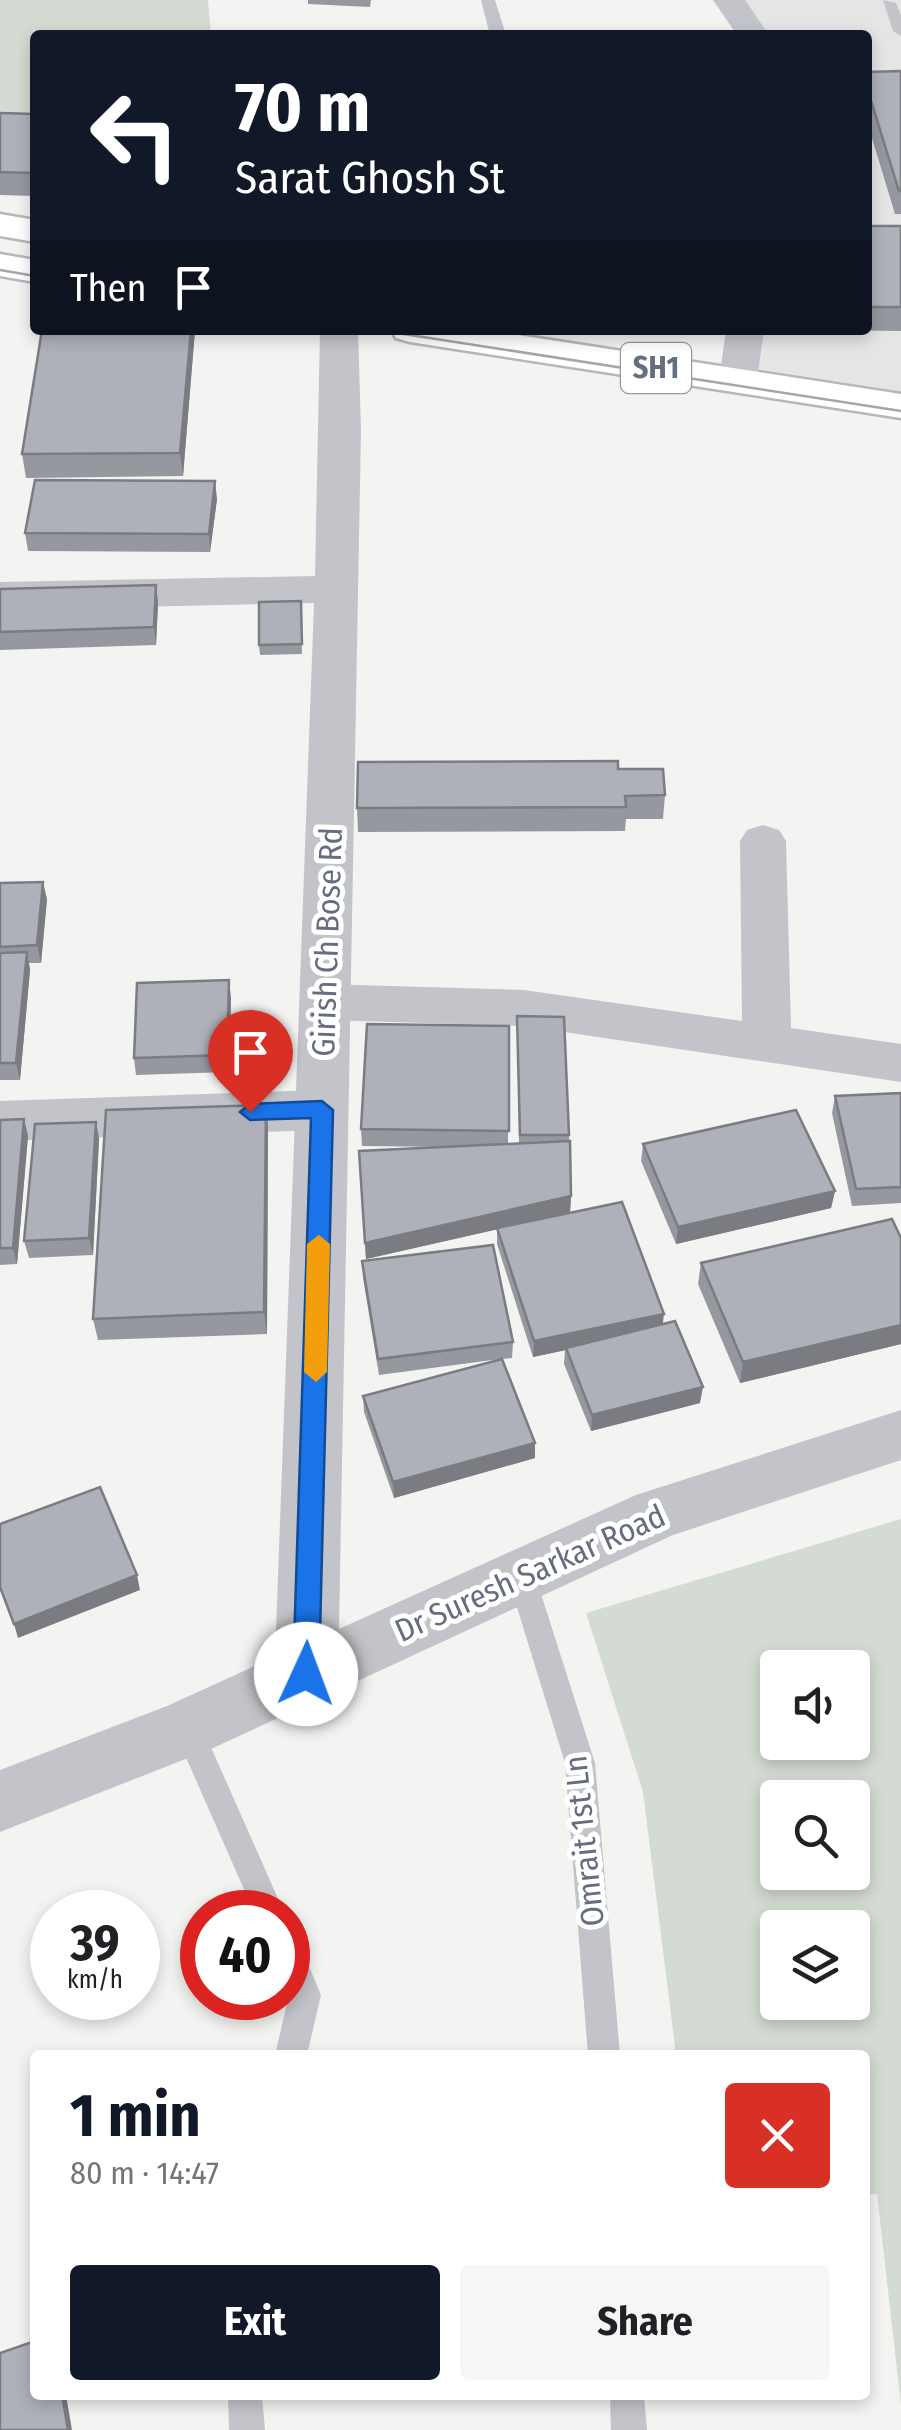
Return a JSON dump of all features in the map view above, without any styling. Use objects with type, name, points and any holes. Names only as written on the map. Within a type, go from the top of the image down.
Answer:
[{"type":"main road","points":[[0,226],[30,230]]},
{"type":"main road","points":[[0,265],[30,270]]},
{"type":"main road","name":"SH1","points":[[500,335],[734,348],[901,406]]},
{"type":"main road","points":[[734,348],[782,349]]},
{"type":"street","points":[[729,0],[749,30]]},
{"type":"street","name":"Girish Ch Bose Rd","points":[[306,1674],[342,430],[338,335]]},
{"type":"street","points":[[0,596],[337,589]]},
{"type":"street","points":[[762,841],[767,1041]]},
{"type":"street","points":[[324,1002],[524,1008],[901,1063]]},
{"type":"street","points":[[0,1121],[322,1110]]},
{"type":"street","name":"Dr Suresh Sarkar Road","points":[[0,1801],[188,1728],[657,1514],[901,1435]]},
{"type":"lane","points":[[488,0],[497,30]]},
{"type":"lane","points":[[888,3],[901,31]]},
{"type":"lane","name":"Omrait 1st Ln","points":[[521,1575],[580,1763],[604,2050]]},
{"type":"lane","points":[[188,1728],[259,1890]]},
{"type":"lane","points":[[293,2050],[300,2020]]},
{"type":"lane","points":[[245,2400],[247,2430]]},
{"type":"lane","points":[[627,2400],[629,2430]]},
{"type":"shaded area","points":[[0,0],[208,0],[211,30],[30,30],[30,128],[0,126]]},
{"type":"shaded area","points":[[744,0],[901,0],[901,392],[749,367],[756,335],[872,335],[872,30],[762,30]]},
{"type":"shaded area","points":[[901,1519],[901,2405],[877,2194],[870,2195],[870,2050],[675,2050],[643,1792],[586,1613]]},
{"type":"building","points":[[901,71],[901,191],[872,104],[872,72]]},
{"type":"building","points":[[0,113],[30,114],[30,173],[0,172]]},
{"type":"building","points":[[872,226],[901,226],[901,307],[872,307]]},
{"type":"building","points":[[41,335],[191,335],[180,453],[22,454]]},
{"type":"building","points":[[35,480],[215,481],[209,534],[25,533]]},
{"type":"building","points":[[156,585],[154,627],[0,632],[0,589]]},
{"type":"building","points":[[301,601],[302,644],[259,645],[259,602]]},
{"type":"building","points":[[618,761],[618,769],[663,769],[665,795],[625,796],[626,807],[357,808],[358,762]]},
{"type":"building","points":[[43,882],[37,945],[0,947],[0,883]]},
{"type":"building","points":[[27,952],[16,1063],[0,1063],[0,953]]},
{"type":"building","points":[[229,980],[227,1055],[134,1058],[137,983]]},
{"type":"building","points":[[517,1016],[564,1017],[569,1135],[520,1135]]},
{"type":"building","points":[[367,1024],[509,1026],[509,1131],[361,1129]]},
{"type":"building","points":[[901,1093],[901,1187],[856,1189],[835,1096]]},
{"type":"building","points":[[266,1105],[264,1312],[93,1319],[106,1110]]},
{"type":"building","points":[[796,1110],[835,1191],[678,1227],[643,1144]]},
{"type":"building","points":[[24,1119],[13,1248],[0,1248],[0,1120]]},
{"type":"building","points":[[96,1122],[89,1238],[24,1241],[35,1124]]},
{"type":"building","points":[[570,1141],[571,1196],[365,1243],[359,1151]]},
{"type":"building","points":[[622,1202],[664,1314],[534,1341],[497,1228]]},
{"type":"building","points":[[892,1219],[901,1238],[901,1325],[743,1362],[701,1263]]},
{"type":"building","points":[[493,1245],[513,1342],[378,1359],[362,1261]]},
{"type":"building","points":[[675,1321],[703,1387],[592,1415],[566,1348]]},
{"type":"building","points":[[502,1359],[535,1443],[393,1482],[363,1396]]},
{"type":"building","points":[[100,1487],[137,1575],[14,1624],[0,1587],[0,1524]]},
{"type":"building","points":[[30,2343],[30,2400],[63,2400],[68,2430],[0,2430],[0,2353]]},
{"type":"tram line","points":[[0,270],[30,275]]},
{"type":"tram line","points":[[410,335],[901,411]]},
{"type":"slow traffic","points":[[316,1372],[319,1244]]},
{"type":"route","points":[[250,1112],[322,1110],[306,1674]]}]
